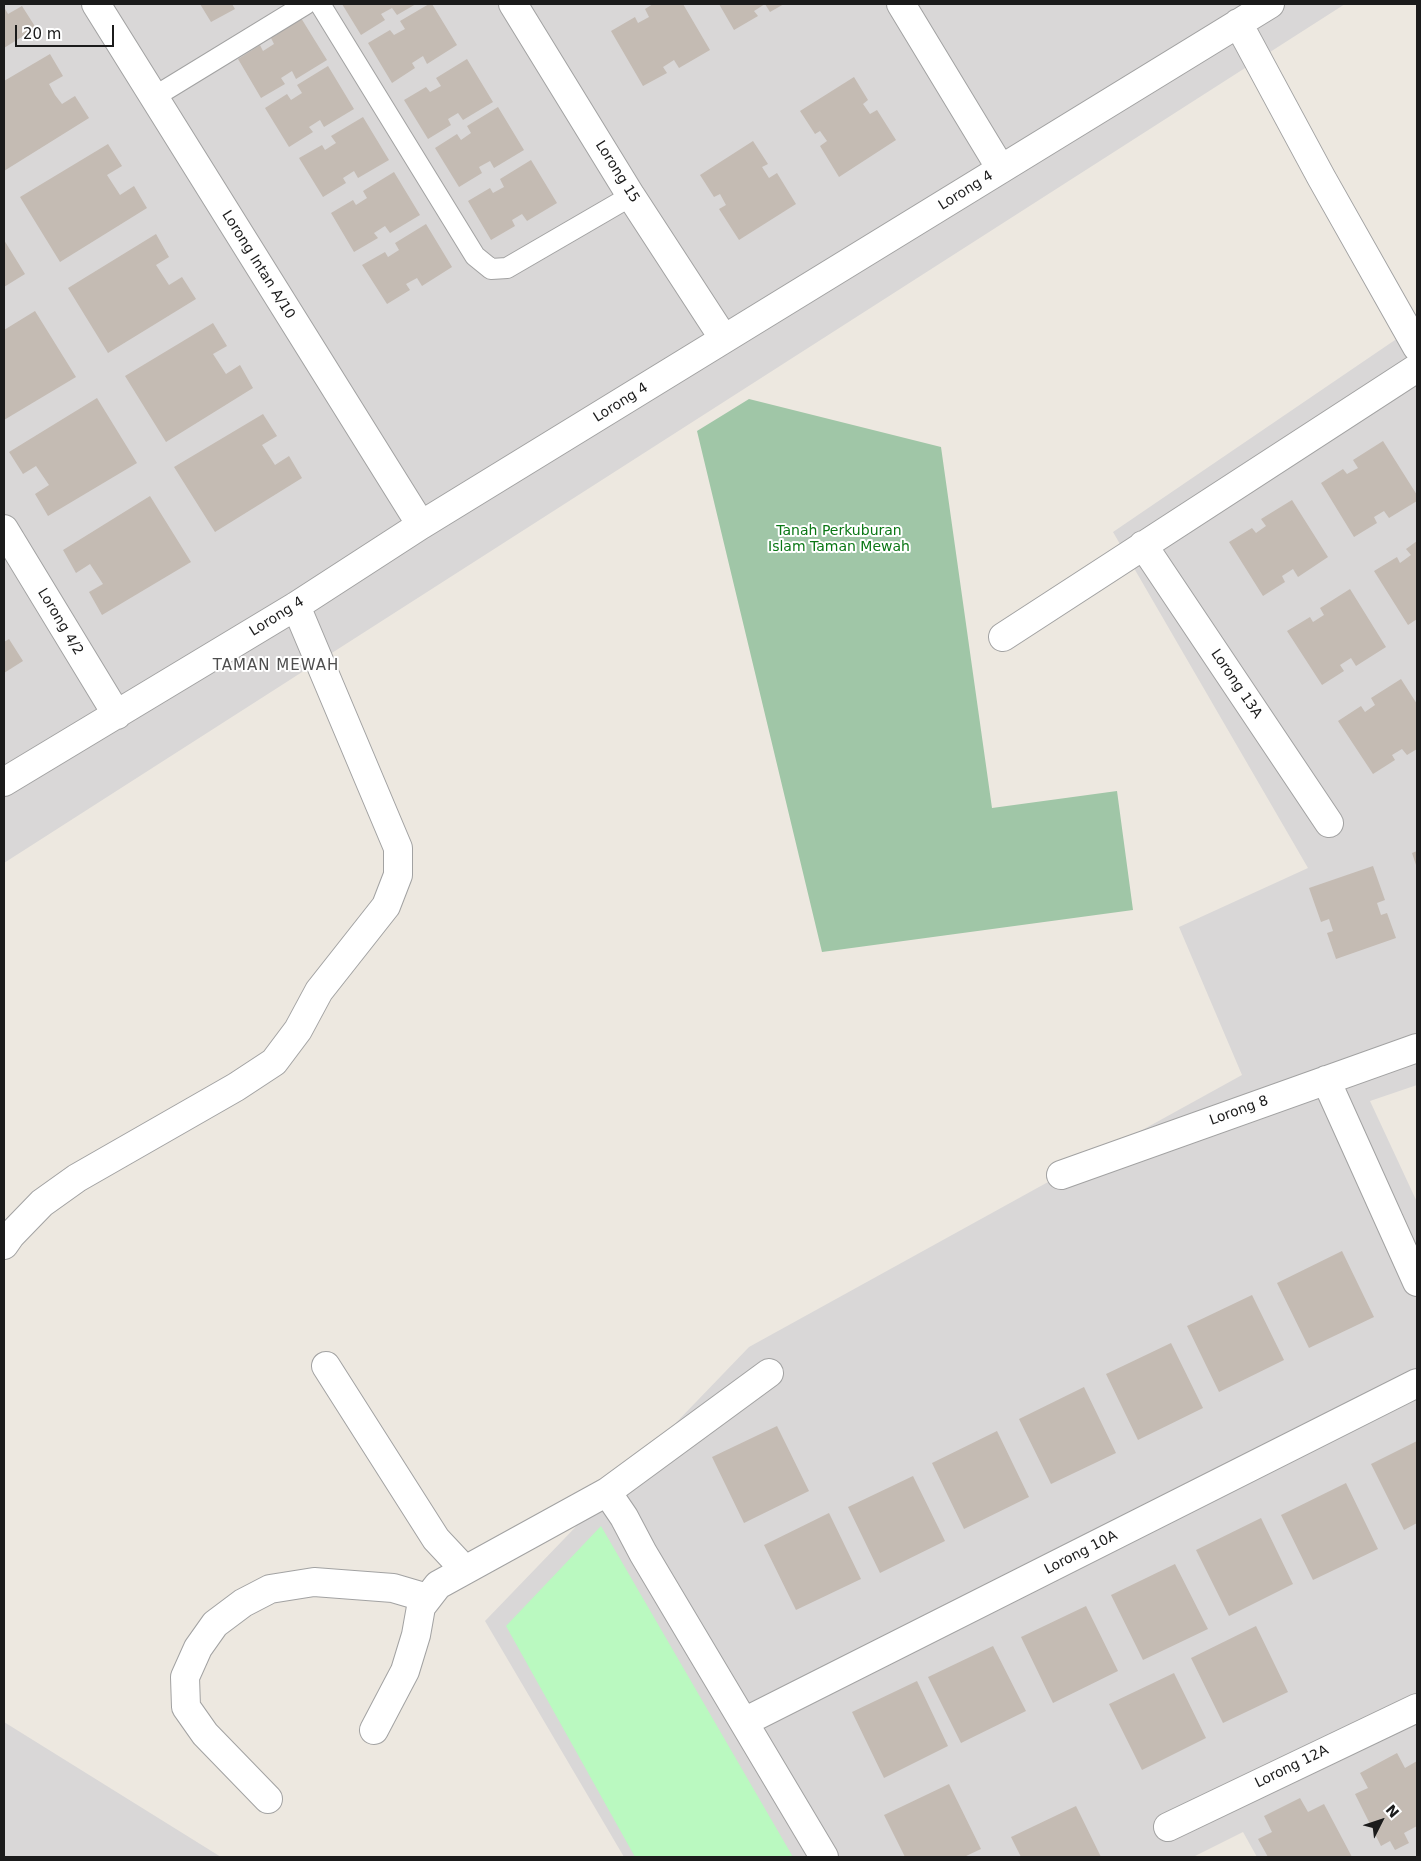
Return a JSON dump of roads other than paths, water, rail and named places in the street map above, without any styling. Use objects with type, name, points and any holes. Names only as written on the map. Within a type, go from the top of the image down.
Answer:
[{"type":"street","name":"Lorong Intan A/10","points":[[96,4],[421,525]]},
{"type":"street","name":"Lorong 15","points":[[513,4],[631,196],[724,339]]},
{"type":"street","points":[[901,4],[1001,169]]},
{"type":"street","name":"Lorong 4","points":[[4,782],[296,606],[421,525],[869,252],[1270,4]]},
{"type":"street","points":[[1238,23],[1321,177],[1417,347]]},
{"type":"street","points":[[1003,637],[1417,368]]},
{"type":"street","name":"Lorong 4/2","points":[[4,529],[117,715]]},
{"type":"street","name":"Lorong 13A","points":[[1143,545],[1329,823]]},
{"type":"street","points":[[4,1245],[11,1235],[42,1203],[77,1178],[236,1088],[274,1062],[298,1030],[319,991],[386,906],[398,875],[398,848],[296,606]]},
{"type":"street","name":"Lorong 8","points":[[1061,1175],[1417,1048]]},
{"type":"street","points":[[1326,1080],[1417,1282]]},
{"type":"street","points":[[326,1366],[436,1539],[465,1570]]},
{"type":"street","points":[[374,1730],[405,1671],[416,1635],[421,1607],[438,1585],[607,1492],[769,1373]]},
{"type":"street","name":"Lorong 10A","points":[[744,1722],[1417,1383]]},
{"type":"street","points":[[607,1492],[824,1857]]},
{"type":"street","points":[[268,1799],[205,1734],[186,1707],[185,1676],[198,1648],[215,1624],[243,1603],[270,1589],[314,1582],[393,1588],[427,1598]]},
{"type":"street","name":"Lorong 12A","points":[[1168,1827],[1417,1708]]},
{"type":"lane","points":[[154,97],[306,4]]},
{"type":"lane","points":[[320,4],[475,256],[491,269],[507,268],[631,196]]},
{"type":"district","name":"TAMAN MEWAH","points":[[276,666]]},
{"type":"park label","name":"Tanah Perkuburan Islam Taman Mewah","points":[[839,540]]}]
